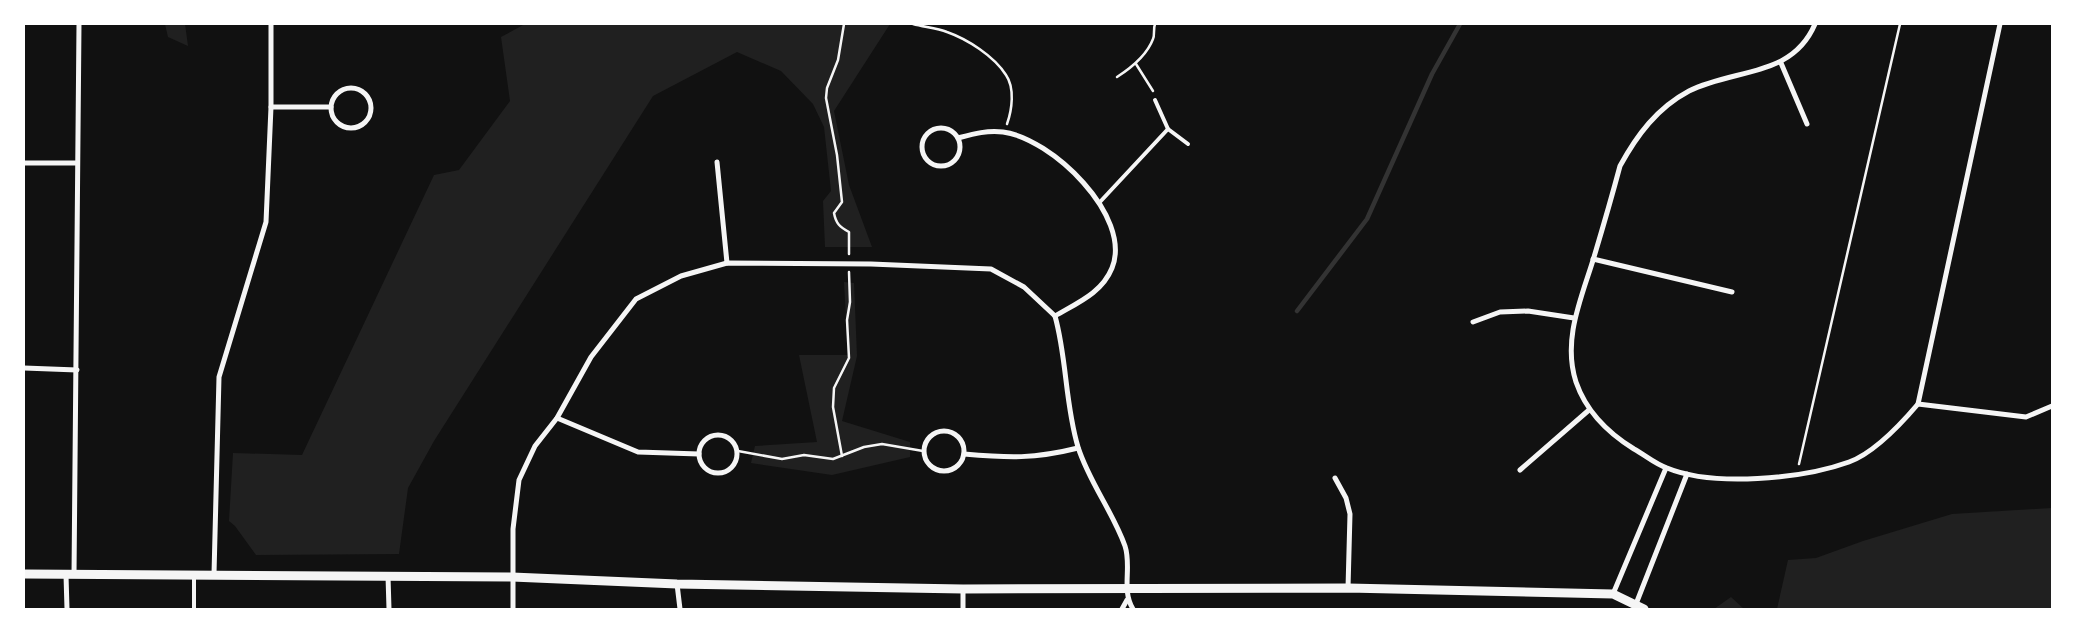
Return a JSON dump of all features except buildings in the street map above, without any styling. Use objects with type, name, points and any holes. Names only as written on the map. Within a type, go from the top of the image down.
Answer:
[{"type":"street","points":[[67,609],[70,575],[77,370],[79,24]]},
{"type":"street","points":[[214,574],[218,377],[266,222],[271,106],[271,24]]},
{"type":"street","points":[[1815,24],[1795,54],[1781,63],[1710,83],[1689,92],[1665,107],[1646,126],[1620,166],[1574,318],[1571,355],[1576,382],[1589,410],[1616,438],[1666,468],[1687,474],[1742,479],[1796,475],[1851,462],[1894,433],[1918,404],[2000,24]]},
{"type":"street","points":[[1781,63],[1806,124]]},
{"type":"street","points":[[351,88],[361,90],[367,95],[371,109],[365,122],[351,128],[337,122],[331,107],[337,93],[351,88]]},
{"type":"street","points":[[271,106],[331,107]]},
{"type":"street","points":[[940,128],[948,129],[958,138],[959,153],[950,164],[936,166],[924,156],[922,142],[931,131],[940,128]]},
{"type":"street","points":[[958,138],[980,132],[1004,132],[1035,143],[1067,166],[1105,210],[1116,243],[1113,267],[1097,291],[1055,316]]},
{"type":"street","points":[[717,162],[727,263]]},
{"type":"street","points":[[24,163],[77,163]]},
{"type":"street","points":[[1593,259],[1732,292]]},
{"type":"street","points":[[513,609],[513,529],[519,480],[534,446],[556,418],[591,358],[636,299],[681,276],[727,263],[849,264],[991,269],[1024,286],[1055,316],[1062,340],[1070,411],[1078,448],[1126,548],[1127,600],[1122,609]]},
{"type":"street","points":[[1473,322],[1500,312],[1528,311],[1574,318]]},
{"type":"street","points":[[24,368],[77,370]]},
{"type":"street","points":[[1918,404],[2026,417],[2052,406]]},
{"type":"street","points":[[1520,470],[1589,410]]},
{"type":"street","points":[[556,418],[638,452],[699,454]]},
{"type":"street","points":[[943,431],[950,432],[959,438],[963,444],[964,454],[956,467],[944,472],[928,465],[923,450],[929,437],[943,431]]},
{"type":"street","points":[[717,434],[731,439],[738,451],[734,465],[722,473],[706,469],[700,461],[699,454],[702,442],[717,434]]},
{"type":"street","points":[[964,454],[1011,458],[1045,456],[1078,448]]},
{"type":"street","points":[[1613,594],[1666,468]]},
{"type":"street","points":[[24,574],[512,577],[677,584],[963,589],[1348,588],[1613,594],[1640,607],[1687,474]]},
{"type":"street","points":[[1335,478],[1346,498],[1350,514],[1348,588]]},
{"type":"street","points":[[388,576],[389,609]]},
{"type":"street","points":[[677,584],[680,609]]},
{"type":"street","points":[[963,589],[963,609]]},
{"type":"street","points":[[1127,600],[1133,609]]},
{"type":"lane","points":[[1155,100],[1168,129],[1188,144]]},
{"type":"lane","points":[[1099,202],[1168,129]]},
{"type":"lane","points":[[194,574],[194,609]]},
{"type":"path","points":[[842,456],[833,407],[834,388],[849,358],[847,320],[850,302],[850,232],[839,226],[834,213],[842,202],[837,155],[826,98],[827,88],[838,60],[844,24]]},
{"type":"path","points":[[914,24],[946,32],[970,43],[994,62],[1007,76],[1012,95],[1011,111],[1004,132]]},
{"type":"path","points":[[1118,77],[1135,64],[1154,37],[1155,24]]},
{"type":"path","points":[[1796,475],[1900,24]]},
{"type":"path","points":[[1135,64],[1151,86],[1155,100]]},
{"type":"path","points":[[738,451],[782,459],[804,455],[833,459],[864,447],[882,444],[923,450]]},
{"type":"shaded area","points":[[165,24],[185,24],[188,46],[168,37]]},
{"type":"shaded area","points":[[525,24],[890,24],[834,111],[849,185],[872,247],[825,247],[823,201],[831,191],[824,127],[813,104],[781,71],[737,52],[653,96],[434,441],[408,488],[399,554],[256,555],[235,526],[229,521],[233,453],[302,455],[434,175],[459,170],[510,101],[501,37]]},
{"type":"shaded area","points":[[844,282],[854,283],[857,356],[842,421],[910,442],[910,457],[832,475],[751,463],[755,446],[817,442],[799,355],[848,355]]},
{"type":"shaded area","points":[[2052,508],[2052,609],[1777,609],[1788,560],[1816,558],[1863,541],[1952,514]]},
{"type":"shaded area","points":[[1731,597],[1744,609],[1714,609]]},
{"type":"waterway","points":[[1297,311],[1367,219],[1432,74],[1460,24]]}]
